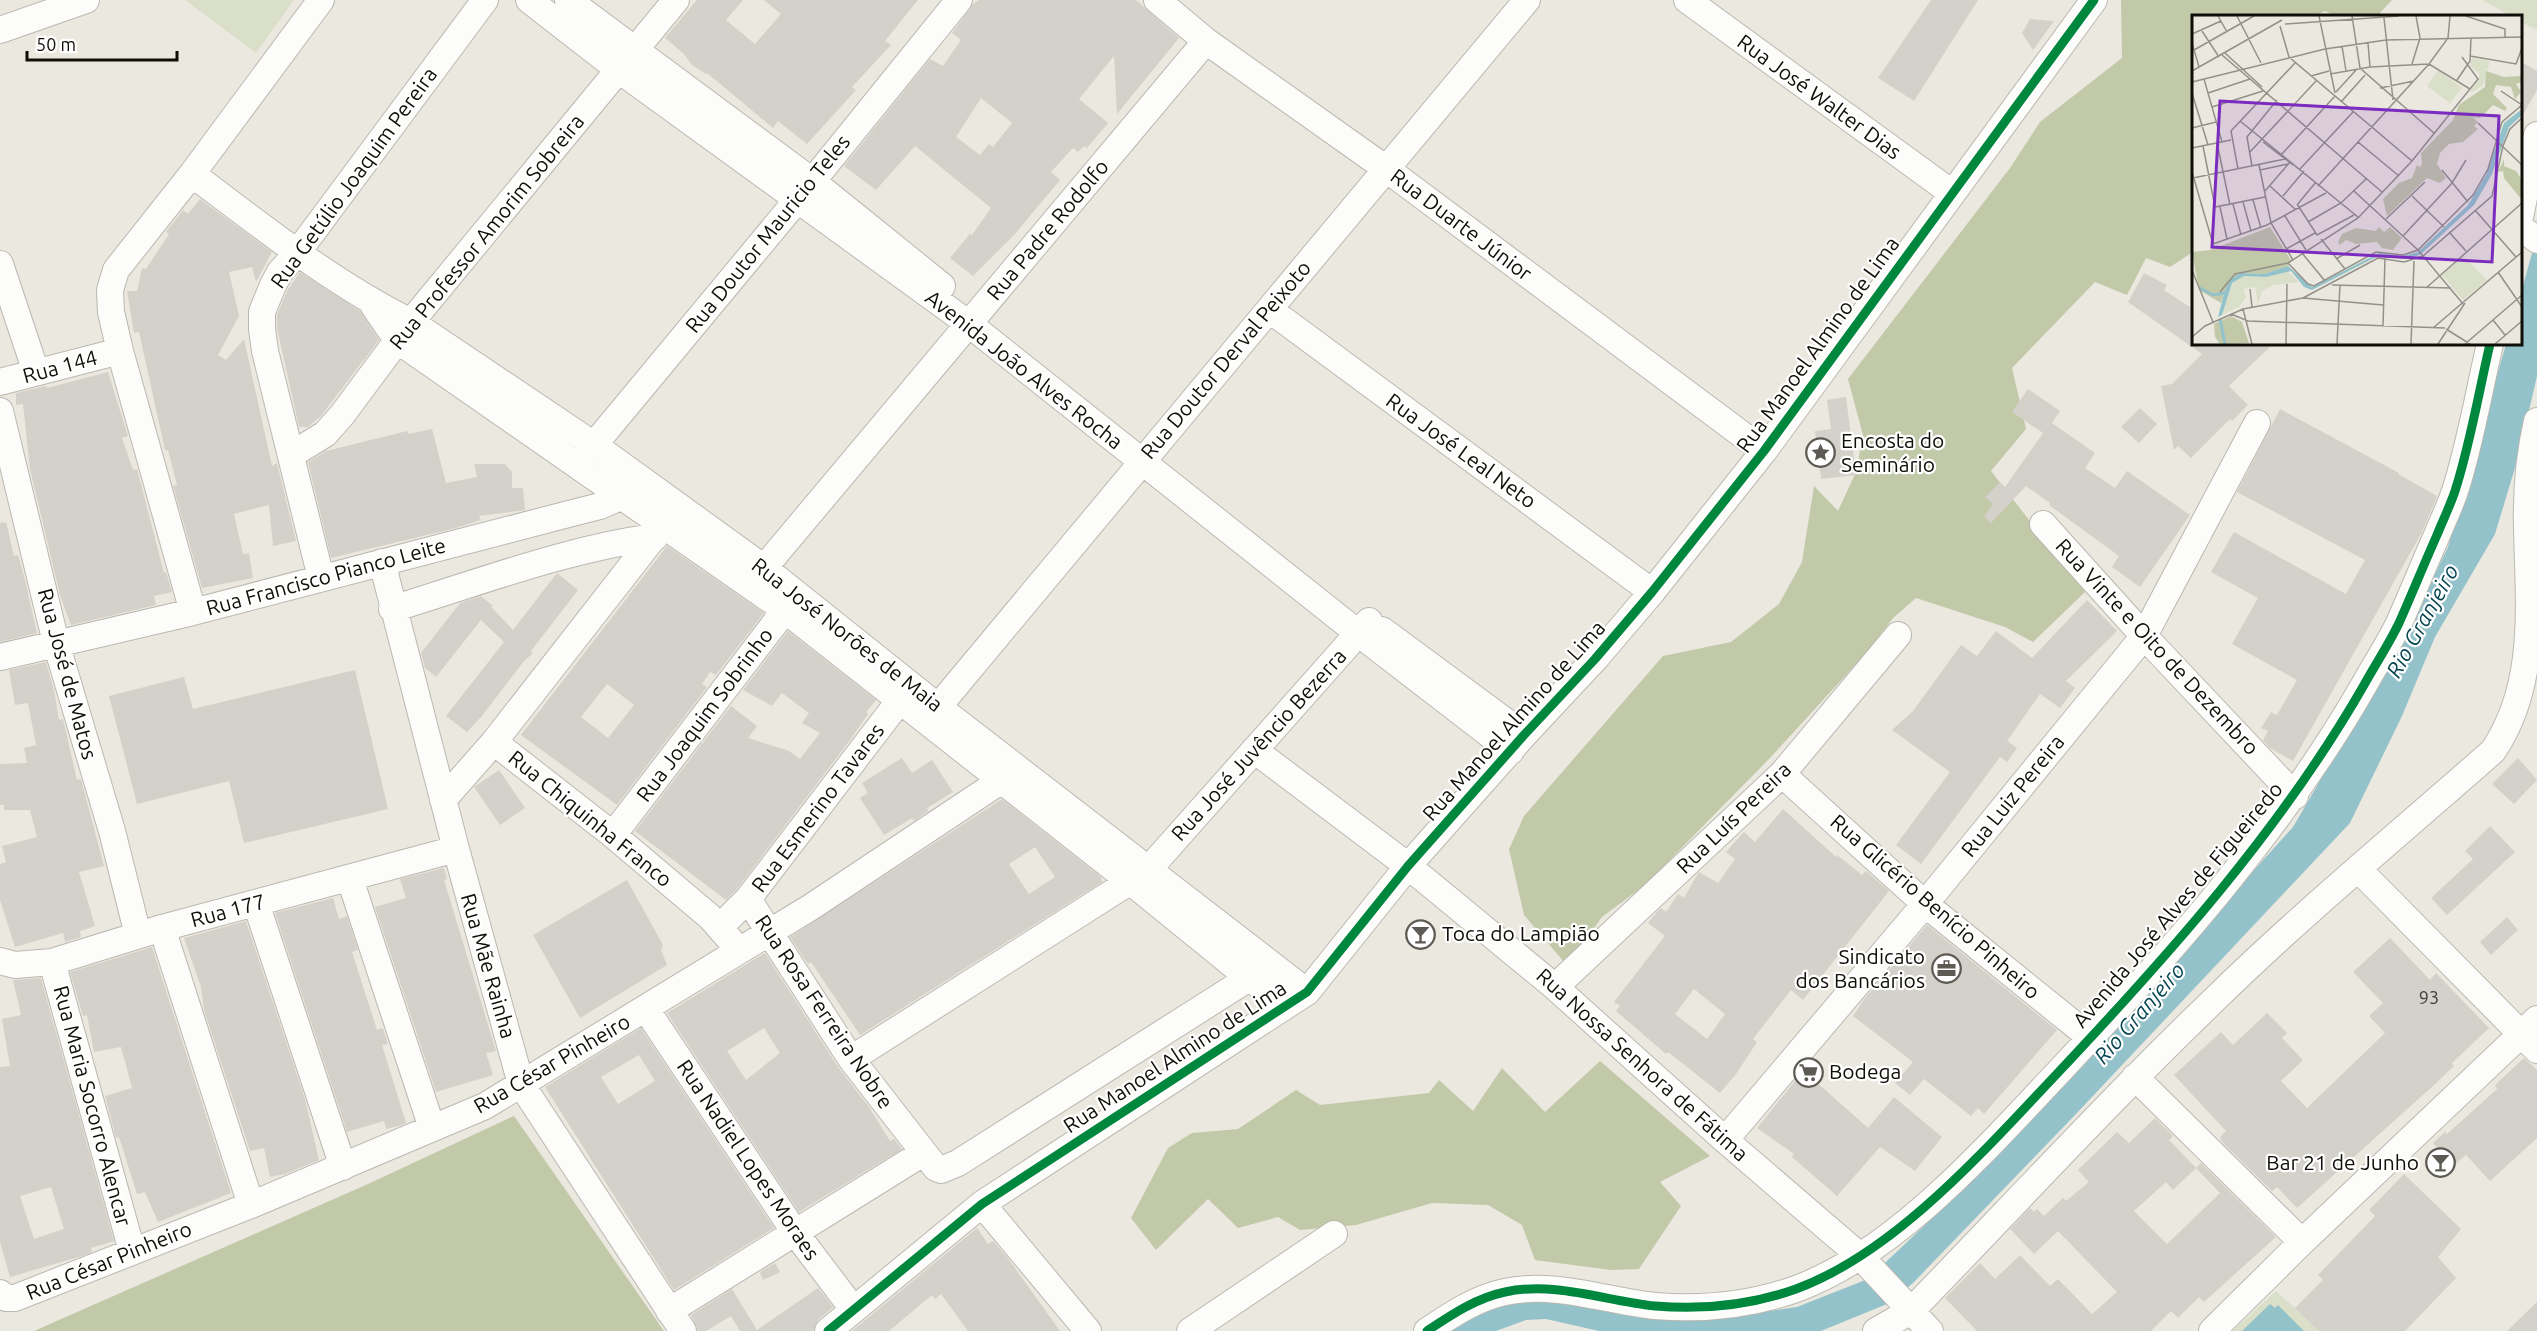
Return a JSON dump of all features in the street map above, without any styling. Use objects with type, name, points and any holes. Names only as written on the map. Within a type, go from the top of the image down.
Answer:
[{"type":"street","points":[[0,30],[86,0]]},
{"type":"street","points":[[193,612],[120,351],[111,312],[110,290],[116,270],[192,174],[321,0]]},
{"type":"street","name":"Rua Getúlio Joaquim Pereira","points":[[321,578],[265,351],[262,312],[280,272],[297,253],[485,0]]},
{"type":"street","name":"Avenida João Alves Rocha","points":[[529,0],[627,61],[805,190],[1147,454],[1363,627],[1518,743]]},
{"type":"street","name":"Avenida João Alves Rocha","points":[[568,0],[627,61]]},
{"type":"street","name":"Rua Professor Amorim Sobreira","points":[[291,455],[325,435],[404,331],[676,0]]},
{"type":"street","name":"Rua Doutor Mauricio Teles","points":[[576,467],[959,0]]},
{"type":"street","name":"Rua Duarte Júnior","points":[[1157,0],[1206,41],[1385,168],[1764,451]]},
{"type":"street","name":"Rua Doutor Derval Peixoto","points":[[933,715],[1147,454],[1270,310],[1385,168],[1527,0]]},
{"type":"street","name":"Rua José Walter Dias","points":[[1687,0],[1952,193]]},
{"type":"street","name":"Rua Manoel Almino de Lima","points":[[828,1331],[982,1204],[1297,998],[1408,866],[1595,659],[1652,592],[1764,451],[2094,0]]},
{"type":"street","name":"Rua Padre Rodolfo","points":[[757,576],[1206,41]]},
{"type":"street","points":[[2522,207],[2537,135]]},
{"type":"street","name":"Rua José Norões de Maia","points":[[192,174],[297,253],[372,302],[404,331],[576,467],[623,497],[660,530],[757,576]]},
{"type":"street","points":[[2522,229],[2537,240]]},
{"type":"street","points":[[0,264],[36,372]]},
{"type":"street","name":"Rua José Leal Neto","points":[[1270,310],[1652,592]]},
{"type":"street","name":"Rua José Norões de Maia","points":[[404,331],[594,445],[648,483],[757,576],[1140,876],[1249,978],[1297,998]]},
{"type":"street","name":"Avenida José Alves de Figueiredo","points":[[1427,1331],[1459,1311],[1488,1297],[1508,1291],[1540,1289],[1566,1291],[1654,1306],[1697,1308],[1766,1299],[1865,1261],[1926,1206],[2002,1132],[2091,1038],[2236,872],[2295,796],[2339,728],[2374,667],[2397,626],[2416,583],[2455,491],[2490,345]]},
{"type":"street","name":"Rua 144","points":[[0,382],[120,351]]},
{"type":"street","name":"Rua José de Matos","points":[[0,411],[56,644],[112,831],[138,935]]},
{"type":"street","points":[[1876,1331],[1906,1307],[2216,997],[2493,751],[2507,736],[2518,718],[2533,663],[2527,529],[2529,474],[2537,421]]},
{"type":"street","name":"Rua Luiz Pereira","points":[[1725,1140],[1925,904],[2144,636],[2257,423]]},
{"type":"street","name":"Rua Francisco Pianco Leite","points":[[0,657],[193,612],[590,508],[623,497],[648,483]]},
{"type":"street","name":"Rua Vinte e Oito de Dezembro","points":[[2043,524],[2144,636],[2295,796]]},
{"type":"street","points":[[392,609],[660,530]]},
{"type":"street","points":[[494,742],[660,530]]},
{"type":"street","name":"Rua Mãe Rainha","points":[[382,562],[392,609],[521,1084],[676,1321]]},
{"type":"street","name":"Rua Joaquim Sobrinho","points":[[613,835],[791,602]]},
{"type":"street","name":"Rua José Juvêncio Bezerra","points":[[1140,876],[1363,627]]},
{"type":"street","name":"Rua Luís Pereira","points":[[1556,987],[1782,774],[1898,635]]},
{"type":"street","name":"Rua Esmerino Tavares","points":[[720,927],[748,898],[906,692]]},
{"type":"street","name":"Rua José Norões de Maia","points":[[933,715],[1002,780],[1275,968],[1297,998]]},
{"type":"street","name":"Rua Chiquinha Franco","points":[[443,800],[494,742],[613,835],[720,927],[739,950]]},
{"type":"street","name":"Rua Nossa Senhora de Fátima","points":[[1254,750],[1408,866],[1556,987],[1725,1140],[1865,1261],[1930,1331]]},
{"type":"street","name":"Rua Glicério Benício Pinheiro","points":[[1782,774],[1925,904],[2091,1038]]},
{"type":"street","name":"Rua César Pinheiro","points":[[0,1293],[6,1298],[15,1298],[251,1205],[485,1106],[770,933],[1002,780]]},
{"type":"street","name":"Rua 177","points":[[0,961],[15,965],[52,962],[162,928],[456,849]]},
{"type":"street","points":[[2212,1331],[2302,1242],[2532,1034],[2358,869]]},
{"type":"street","points":[[851,1059],[1140,876]]},
{"type":"street","points":[[350,879],[432,1128]]},
{"type":"street","name":"Rua Rosa Ferreira Nobre","points":[[748,898],[851,1059],[932,1162]]},
{"type":"street","points":[[256,903],[343,1167]]},
{"type":"street","points":[[162,928],[251,1205]]},
{"type":"street","name":"Rua Maria Socorro Alencar","points":[[52,962],[132,1251]]},
{"type":"street","points":[[676,1321],[794,1232],[932,1162],[958,1163],[1249,978],[1275,968]]},
{"type":"street","name":"Rua Nadiel Lopes Moraes","points":[[646,1009],[794,1232],[853,1309]]},
{"type":"street","points":[[2135,1077],[2302,1242]]},
{"type":"street","points":[[982,1204],[1088,1331]]},
{"type":"street","points":[[1190,1331],[1334,1234]]},
{"type":"green space","points":[[185,0],[294,0],[256,53]]},
{"type":"green space","points":[[2121,0],[2392,0],[2378,15],[2333,15],[2325,11],[2317,15],[2192,15],[2192,253],[2170,267],[2146,258],[2127,295],[2095,282],[2012,368],[2026,429],[1991,471],[2085,592],[2033,642],[2005,627],[1916,598],[1893,618],[1866,653],[1769,759],[1645,885],[1602,917],[1580,948],[1565,963],[1524,915],[1509,849],[1524,816],[1663,656],[1731,642],[1779,604],[1802,562],[1814,486],[1838,511],[1856,472],[1863,435],[1848,379],[2010,168],[2040,122],[2122,58]]},
{"type":"green space","points":[[2482,0],[2537,0],[2537,30],[2522,22],[2522,15],[2509,15]]},
{"type":"green space","points":[[1600,1061],[1710,1156],[1660,1182],[1681,1206],[1639,1269],[1611,1270],[1535,1260],[1522,1225],[1488,1205],[1432,1203],[1356,1225],[1300,1230],[1278,1217],[1238,1228],[1208,1199],[1156,1250],[1131,1218],[1168,1148],[1192,1133],[1238,1129],[1296,1090],[1320,1105],[1429,1093],[1439,1080],[1473,1111],[1502,1068],[1545,1112]]},
{"type":"green space","points":[[514,1116],[664,1331],[34,1331],[368,1184]]},
{"type":"green space","points":[[2276,1291],[2320,1331],[2233,1331]]},
{"type":"water","name":"Rio Granjeiro","points":[[2537,235],[2537,376],[2518,458],[2495,534],[2435,637],[2402,716],[2350,823],[1913,1283],[1887,1304],[1821,1331],[1599,1331],[1546,1319],[1526,1320],[1496,1331],[1441,1331],[1512,1298],[1729,1317],[1797,1307],[1868,1279],[1925,1225],[2117,1022],[2293,827],[2408,630],[2448,547],[2506,345],[2522,345],[2522,289]]},
{"type":"water","points":[[2270,1304],[2275,1308],[2278,1305],[2304,1331],[2242,1331]]},
{"type":"building","points":[[697,0],[743,0],[726,20],[755,44],[781,14],[764,0],[918,0],[885,41],[891,45],[852,87],[856,90],[807,144],[778,121],[773,128],[707,73],[692,65],[683,53],[665,38]]},
{"type":"building","points":[[979,0],[1136,0],[1179,38],[1117,114],[1114,56],[1079,99],[1108,123],[1087,148],[1084,146],[1078,152],[1073,148],[1051,172],[1060,180],[1014,235],[973,276],[950,258],[970,234],[972,235],[991,208],[915,146],[876,190],[844,166],[930,59],[943,66],[961,40],[952,33],[973,4]],"holes":[[[981,98],[1012,123],[993,147],[989,144],[980,155],[956,137]]]},
{"type":"building","points":[[1931,0],[1978,0],[1914,101],[1878,78]]},
{"type":"building","points":[[2030,19],[2054,21],[2033,50],[2022,33]]},
{"type":"building","points":[[2522,62],[2537,71],[2537,90],[2522,116]]},
{"type":"building","points":[[200,199],[272,252],[256,282],[252,267],[229,272],[239,316],[218,355],[226,360],[244,339],[272,466],[277,463],[296,541],[273,546],[269,505],[234,514],[243,554],[249,553],[253,578],[202,588],[173,486],[177,485],[168,450],[165,450],[139,332],[134,333],[127,291],[137,291],[142,268],[146,269],[169,234],[166,232],[183,210],[188,214]]},
{"type":"building","points":[[300,272],[360,311],[379,340],[321,416],[308,427],[299,427],[277,328],[277,315],[287,291]]},
{"type":"building","points":[[2144,273],[2167,285],[2164,290],[2192,308],[2192,345],[2272,345],[2229,386],[2248,405],[2232,421],[2230,419],[2191,458],[2178,446],[2174,450],[2161,386],[2172,384],[2202,354],[2128,302]]},
{"type":"building","points":[[108,372],[128,436],[122,438],[133,470],[137,469],[164,573],[166,572],[172,592],[154,596],[156,605],[71,625],[60,595],[30,469],[23,404],[16,405],[16,393],[46,386],[47,388]]},
{"type":"building","points":[[2028,389],[2060,411],[2052,423],[2095,453],[2085,468],[2115,488],[2127,471],[2190,515],[2140,587],[2112,567],[2119,556],[2026,486],[1991,523],[1984,517],[1993,504],[1985,497],[2000,482],[2005,487],[2043,433],[2012,412]]},
{"type":"building","points":[[1846,397],[1856,475],[1821,479],[1815,431],[1831,429],[1827,400]]},
{"type":"building","points":[[2140,408],[2157,424],[2139,443],[2121,427]]},
{"type":"building","points":[[2280,409],[2437,496],[2422,532],[2293,761],[2270,748],[2263,740],[2268,731],[2261,728],[2271,712],[2277,715],[2297,680],[2232,644],[2258,598],[2211,572],[2234,532],[2346,594],[2365,560],[2237,492]]},
{"type":"building","points":[[432,429],[446,483],[477,477],[474,464],[505,464],[512,472],[512,488],[523,488],[525,510],[479,516],[481,520],[456,528],[331,558],[308,462],[326,451],[407,431],[409,434]]},
{"type":"building","points":[[6,522],[14,556],[18,555],[24,576],[37,633],[0,642],[0,523]]},
{"type":"building","points":[[667,546],[764,613],[716,675],[710,672],[702,684],[707,687],[617,805],[521,735]],"holes":[[[607,684],[634,705],[608,738],[581,717]]]},
{"type":"building","points":[[557,573],[578,590],[531,651],[533,653],[467,732],[446,716],[504,642],[481,620],[436,677],[425,668],[421,653],[460,603],[481,596],[493,606],[491,607],[513,630]]},
{"type":"building","points":[[2087,600],[2117,631],[2066,681],[2075,688],[2060,708],[2040,694],[2007,741],[2017,748],[2007,762],[2000,757],[1921,864],[1896,845],[1950,772],[1892,730],[1913,711],[1961,645],[1977,656],[1996,631],[2032,658]]},
{"type":"building","points":[[788,631],[876,700],[866,712],[868,714],[850,740],[737,889],[726,900],[635,831],[731,706],[757,726],[748,738],[789,751],[800,759],[820,733],[802,723],[809,713],[782,693],[772,706],[743,690]]},
{"type":"building","points":[[46,662],[59,720],[63,719],[77,780],[81,779],[104,866],[79,872],[95,926],[80,931],[81,937],[65,942],[63,933],[15,947],[0,900],[0,864],[6,862],[2,846],[37,837],[30,810],[4,810],[4,805],[0,805],[0,764],[27,763],[24,748],[36,745],[28,703],[15,705],[9,670]]},
{"type":"building","points":[[355,670],[388,809],[244,843],[229,781],[137,804],[109,696],[184,677],[193,709]]},
{"type":"building","points":[[902,758],[912,773],[932,760],[953,792],[927,808],[928,811],[914,821],[912,818],[884,835],[860,798],[868,793],[862,783]]},
{"type":"building","points":[[2518,758],[2537,780],[2514,804],[2492,784]]},
{"type":"building","points":[[499,770],[525,808],[500,825],[474,787]]},
{"type":"building","points":[[1002,799],[1101,877],[1102,882],[860,1035],[811,962],[808,964],[790,937]],"holes":[[[1035,847],[1055,877],[1029,894],[1009,864]]]},
{"type":"building","points":[[1783,809],[1836,857],[1837,855],[1862,875],[1866,871],[1889,891],[1803,1000],[1791,990],[1753,1039],[1757,1042],[1720,1093],[1668,1052],[1666,1054],[1616,1011],[1620,1006],[1614,1002],[1665,936],[1648,923],[1657,912],[1661,908],[1666,912],[1678,894],[1684,898],[1699,872],[1718,883],[1735,859],[1726,852],[1744,832],[1755,842]],"holes":[[[1694,989],[1725,1014],[1707,1039],[1675,1014]]]},
{"type":"building","points":[[2490,826],[2515,852],[2447,915],[2431,898],[2473,859],[2465,851]]},
{"type":"building","points":[[444,868],[447,879],[444,880],[496,1051],[486,1053],[493,1075],[436,1092],[375,907],[406,898],[400,879]]},
{"type":"building","points":[[627,880],[663,945],[661,950],[667,965],[580,1018],[533,935]]},
{"type":"building","points":[[333,898],[339,919],[347,916],[358,950],[352,952],[377,1030],[383,1028],[388,1044],[382,1045],[406,1123],[402,1125],[386,1129],[384,1121],[347,1132],[275,913]]},
{"type":"building","points":[[2507,917],[2518,930],[2491,955],[2480,942]]},
{"type":"building","points":[[246,921],[305,1099],[319,1160],[285,1174],[270,1177],[264,1148],[250,1151],[204,1010],[201,987],[184,938]]},
{"type":"building","points":[[1927,925],[2057,1030],[1984,1114],[1978,1108],[1971,1116],[1924,1079],[1910,1095],[1895,1083],[1913,1062],[1853,1016],[1865,998]]},
{"type":"building","points":[[2390,938],[2430,980],[2436,973],[2489,1028],[2452,1063],[2454,1066],[2434,1085],[2297,1208],[2277,1187],[2272,1191],[2222,1142],[2220,1137],[2226,1131],[2174,1075],[2221,1032],[2233,1045],[2267,1013],[2287,1033],[2282,1038],[2303,1060],[2281,1081],[2307,1108],[2385,1033],[2369,1016],[2383,1003],[2353,972]]},
{"type":"building","points":[[152,947],[231,1193],[158,1222],[145,1192],[137,1194],[119,1137],[116,1138],[105,1096],[132,1088],[121,1047],[94,1052],[87,1015],[83,1016],[70,972]]},
{"type":"building","points":[[765,953],[838,1067],[869,1107],[890,1141],[894,1139],[902,1149],[799,1212],[667,1013]],"holes":[[[764,1028],[780,1053],[746,1080],[727,1051]]]},
{"type":"building","points":[[41,978],[114,1241],[91,1248],[92,1252],[82,1256],[10,1277],[0,1242],[0,1067],[10,1066],[2,1019],[21,1015],[13,980]],"holes":[[[51,1187],[64,1229],[34,1239],[20,1196]]]},
{"type":"building","points":[[641,1028],[774,1228],[674,1290],[545,1087]],"holes":[[[639,1055],[655,1081],[618,1104],[601,1077]]]},
{"type":"building","points":[[2524,1058],[2537,1070],[2537,1138],[2490,1181],[2466,1155],[2453,1166],[2433,1143],[2445,1132],[2447,1134],[2497,1089],[2495,1085]]},
{"type":"building","points":[[1804,1070],[1868,1128],[1894,1097],[1942,1137],[1915,1171],[1880,1147],[1837,1196],[1792,1157],[1794,1154],[1757,1128]]},
{"type":"building","points":[[2155,1118],[2173,1136],[2169,1140],[2196,1168],[2201,1163],[2276,1237],[2204,1302],[2199,1297],[2178,1318],[2171,1311],[2151,1331],[1977,1331],[1945,1298],[1980,1263],[1995,1279],[2020,1255],[2050,1286],[2058,1279],[2092,1314],[2117,1292],[2058,1231],[2034,1254],[2010,1229],[2030,1208],[2034,1212],[2037,1209],[2044,1216],[2063,1198],[2066,1201],[2089,1182],[2078,1170],[2117,1132],[2129,1143]],"holes":[[[2196,1168],[2220,1193],[2167,1244],[2134,1211],[2166,1182],[2173,1190]]]},
{"type":"building","points":[[2404,1174],[2461,1229],[2438,1257],[2456,1278],[2405,1331],[2319,1331],[2295,1308],[2323,1280],[2318,1275],[2375,1216],[2369,1210]]},
{"type":"building","points":[[977,1228],[988,1244],[993,1241],[1007,1257],[1060,1331],[968,1331],[941,1294],[935,1299],[932,1295],[889,1331],[852,1331]]},
{"type":"building","points":[[775,1263],[780,1272],[763,1280],[760,1272]]},
{"type":"building","points":[[818,1288],[833,1307],[818,1320],[813,1331],[740,1331],[731,1316],[706,1331],[698,1331],[691,1315],[732,1289],[757,1330]]},
{"type":"building","points":[[2537,1302],[2537,1331],[2507,1331]]},
{"type":"cycle path","points":[[828,1331],[982,1204],[1307,992],[1408,866],[1595,659],[1652,592],[1764,451],[2094,0]]},
{"type":"cycle path","points":[[1427,1331],[1484,1298],[1524,1289],[1562,1290],[1637,1304],[1673,1307],[1709,1307],[1762,1299],[1796,1289],[1832,1273],[1868,1251],[1935,1198],[2026,1107],[2180,939],[2259,841],[2331,739],[2395,631],[2451,502],[2465,455],[2490,345]]},
{"type":"place","name":"Encosta do Seminário","points":[[1820,453]]},
{"type":"place","name":"Toca do Lampião","points":[[1421,934]]},
{"type":"place","name":"Sindicato dos Bancários","points":[[1946,969]]},
{"type":"place","name":"Bodega","points":[[1808,1072]]},
{"type":"place","name":"Bar 21 de Junho","points":[[2440,1163]]}]
